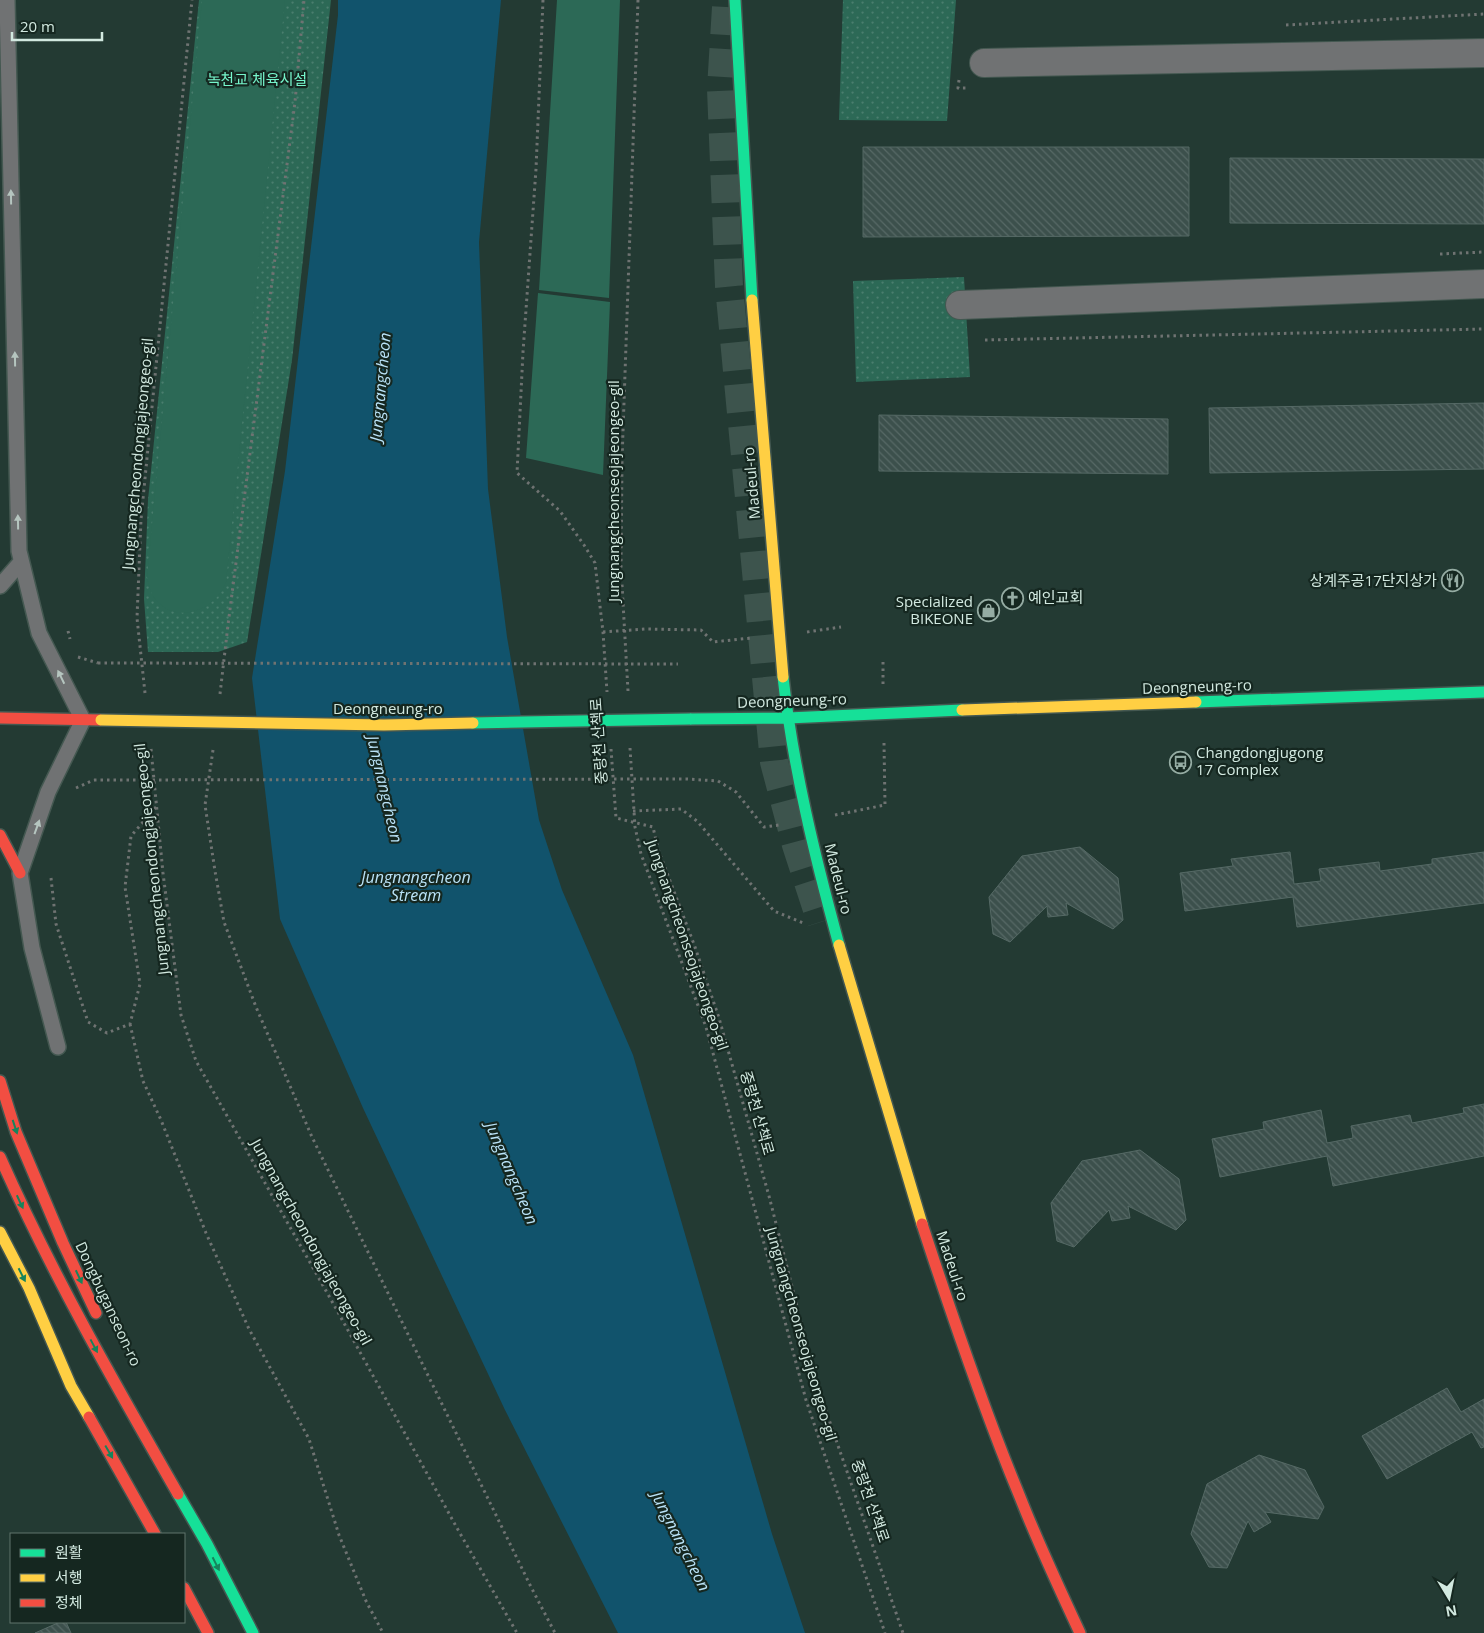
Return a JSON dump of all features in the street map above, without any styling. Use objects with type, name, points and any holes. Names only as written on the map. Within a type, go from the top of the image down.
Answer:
[{"type":"main road","name":"Madeul-ro","points":[[734,0],[749,264],[779,635],[788,718],[808,821],[836,937],[942,1288],[990,1422],[1058,1587],[1080,1633]]},
{"type":"main road","name":"Madeul-ro","points":[[740,93],[747,0]]},
{"type":"main road","name":"Deongneung-ro","points":[[83,720],[384,725],[788,718],[884,712],[1484,692]]},
{"type":"main road","points":[[0,718],[83,720]]},
{"type":"main road","points":[[0,835],[20,873]]},
{"type":"main road","points":[[0,858],[20,873]]},
{"type":"main road","name":"Dongbuganseon-ro","points":[[0,1081],[16,1132],[63,1243],[100,1323]]},
{"type":"main road","name":"Dongbuganseon-ro","points":[[0,1157],[37,1240],[107,1371],[201,1535]]},
{"type":"main road","points":[[0,1232],[29,1288],[71,1386],[153,1533]]},
{"type":"main road","points":[[55,1273],[67,1319]]},
{"type":"main road","points":[[84,1383],[96,1429]]},
{"type":"main road","name":"Dongbuganseon-ro","points":[[134,1393],[201,1535],[253,1633]]},
{"type":"main road","points":[[122,1476],[161,1520]]},
{"type":"main road","points":[[208,1572],[238,1606]]},
{"type":"main road","points":[[185,1590],[208,1633]]},
{"type":"street","points":[[984,64],[1484,53]]},
{"type":"street","points":[[960,305],[1484,284]]},
{"type":"lane","points":[[7,0],[18,551],[40,633],[83,720],[48,792],[20,873],[32,948],[58,1047]]},
{"type":"lane","points":[[0,586],[21,562]]},
{"type":"path","name":"Jungnangcheondongjajeongeo-gil","points":[[146,701],[137,618],[141,519],[192,0]]},
{"type":"path","points":[[219,701],[293,120],[304,0]]},
{"type":"path","name":"중랑천 산책로","points":[[543,0],[536,169],[523,352],[517,473],[560,511],[594,563],[603,632],[608,701]]},
{"type":"path","name":"Jungnangcheonseojajeongeo-gil","points":[[628,696],[621,567],[622,460],[638,0]]},
{"type":"path","points":[[985,340],[1484,329]]},
{"type":"path","points":[[603,632],[625,630],[701,630],[713,642]]},
{"type":"path","points":[[68,631],[72,647]]},
{"type":"path","points":[[73,656],[98,663],[678,664]]},
{"type":"path","points":[[94,780],[687,779],[718,781],[736,792],[764,826],[808,821],[885,805],[883,662]]},
{"type":"path","name":"중랑천 산책로","points":[[610,740],[616,818],[653,827],[658,849],[719,1018],[769,1196],[817,1385],[903,1633]]},
{"type":"path","name":"Jungnangcheonseojajeongeo-gil","points":[[630,744],[633,811],[644,862],[706,1027],[806,1400],[885,1633]]},
{"type":"path","name":"Jungnangcheondongjajeongeo-gil","points":[[151,748],[163,873],[181,1014],[196,1061],[517,1633]]},
{"type":"path","points":[[213,748],[205,805],[214,871],[224,922],[256,1007],[312,1137],[531,1587],[556,1633]]},
{"type":"path","points":[[157,805],[131,836],[125,887],[140,984],[130,1024],[143,1081],[248,1329],[309,1439],[339,1535],[366,1601],[383,1633]]},
{"type":"path","points":[[633,811],[681,809],[697,821],[774,911],[836,937]]},
{"type":"path","points":[[50,877],[56,924],[88,1022],[108,1033],[130,1024]]},
{"type":"green space","name":"녹천교 체육시설","points":[[199,0],[331,0],[292,360],[247,642],[218,652],[148,652],[144,599],[148,500]]},
{"type":"green space","name":"녹천교 체육시설","points":[[202,0],[285,0],[226,582],[218,596],[209,604],[195,611],[179,612],[164,607],[156,600],[147,577]]},
{"type":"green space","points":[[557,0],[620,0],[609,298],[539,290]]},
{"type":"green space","points":[[843,0],[956,0],[947,121],[839,120]]},
{"type":"green space","points":[[964,277],[970,377],[856,382],[853,281]]},
{"type":"green space","points":[[538,293],[610,302],[603,475],[526,458]]},
{"type":"water","name":"Jungnangcheon Stream","points":[[338,0],[501,0],[479,242],[488,489],[507,637],[539,820],[562,890],[633,1055],[772,1534],[805,1633],[618,1633],[505,1410],[363,1108],[280,919],[252,678],[285,471],[338,15]]},
{"type":"building","points":[[863,147],[1189,147],[1189,236],[863,237]]},
{"type":"building","points":[[1230,158],[1484,159],[1484,224],[1230,223]]},
{"type":"building","points":[[1484,403],[1484,469],[1210,473],[1209,408]]},
{"type":"building","points":[[879,415],[1168,419],[1168,474],[879,471]]},
{"type":"building","points":[[1080,847],[1118,878],[1123,920],[1113,929],[1066,903],[1068,915],[1048,917],[1047,906],[1010,942],[993,934],[989,897],[1022,856]]},
{"type":"building","points":[[1290,852],[1294,884],[1321,881],[1319,869],[1379,862],[1380,871],[1432,864],[1432,859],[1484,852],[1484,903],[1297,927],[1293,897],[1185,911],[1180,873],[1233,866],[1231,859]]},
{"type":"building","points":[[1484,1104],[1484,1156],[1333,1186],[1327,1156],[1220,1177],[1212,1139],[1264,1129],[1263,1122],[1321,1110],[1327,1143],[1353,1138],[1351,1126],[1410,1115],[1412,1123],[1464,1113],[1463,1108]]},
{"type":"building","points":[[1140,1150],[1179,1179],[1186,1220],[1176,1230],[1128,1206],[1130,1218],[1112,1221],[1109,1210],[1074,1247],[1057,1241],[1051,1203],[1082,1161]]},
{"type":"building","points":[[1447,1388],[1461,1412],[1484,1399],[1484,1447],[1481,1448],[1472,1432],[1387,1479],[1362,1436]]},
{"type":"building","points":[[1259,1455],[1305,1470],[1324,1507],[1318,1519],[1265,1512],[1271,1522],[1254,1532],[1248,1521],[1227,1568],[1209,1567],[1191,1534],[1207,1484]]},
{"type":"building","points":[[58,1623],[66,1623],[71,1633],[35,1633]]},
{"type":"tunnel","points":[[726,7],[721,89],[729,286],[774,762],[796,845],[821,922]]},
{"type":"traffic: fast","points":[[735,0],[752,300]]},
{"type":"traffic: fast","points":[[783,677],[799,779],[839,945]]},
{"type":"traffic: fast","points":[[1196,702],[1484,692]]},
{"type":"traffic: fast","points":[[690,719],[788,718],[962,710]]},
{"type":"traffic: fast","points":[[473,723],[690,719]]},
{"type":"traffic: fast","points":[[178,1494],[207,1544],[253,1633]]},
{"type":"traffic: slow","points":[[752,300],[783,677]]},
{"type":"traffic: slow","points":[[962,710],[1196,702]]},
{"type":"traffic: slow","points":[[101,720],[384,725],[473,723]]},
{"type":"traffic: slow","points":[[839,945],[922,1224]]},
{"type":"traffic: slow","points":[[0,1232],[29,1288],[71,1386],[89,1417]]},
{"type":"traffic: jam","points":[[0,718],[101,720]]},
{"type":"traffic: jam","points":[[0,835],[20,873]]},
{"type":"traffic: jam","points":[[0,1081],[16,1132],[63,1243],[96,1313]]},
{"type":"traffic: jam","points":[[0,1157],[63,1286],[178,1494]]},
{"type":"traffic: jam","points":[[922,1224],[993,1430],[1034,1531],[1080,1633]]},
{"type":"traffic: jam","points":[[89,1417],[154,1533]]},
{"type":"traffic: jam","points":[[185,1590],[208,1633]]},
{"type":"place","name":"상계주공17단지상가","points":[[1453,581]]},
{"type":"place","name":"예인교회","points":[[1012,598]]},
{"type":"place","name":"Specialized BIKEONE","points":[[989,611]]},
{"type":"place","name":"Changdongjugong 17 Complex","points":[[1180,762]]},
{"type":"water label","name":"Jungnangcheon","points":[[380,387]]},
{"type":"water label","name":"Jungnangcheon","points":[[385,789]]},
{"type":"water label","name":"Jungnangcheon","points":[[512,1173]]},
{"type":"water label","name":"Jungnangcheon","points":[[681,1541]]}]
